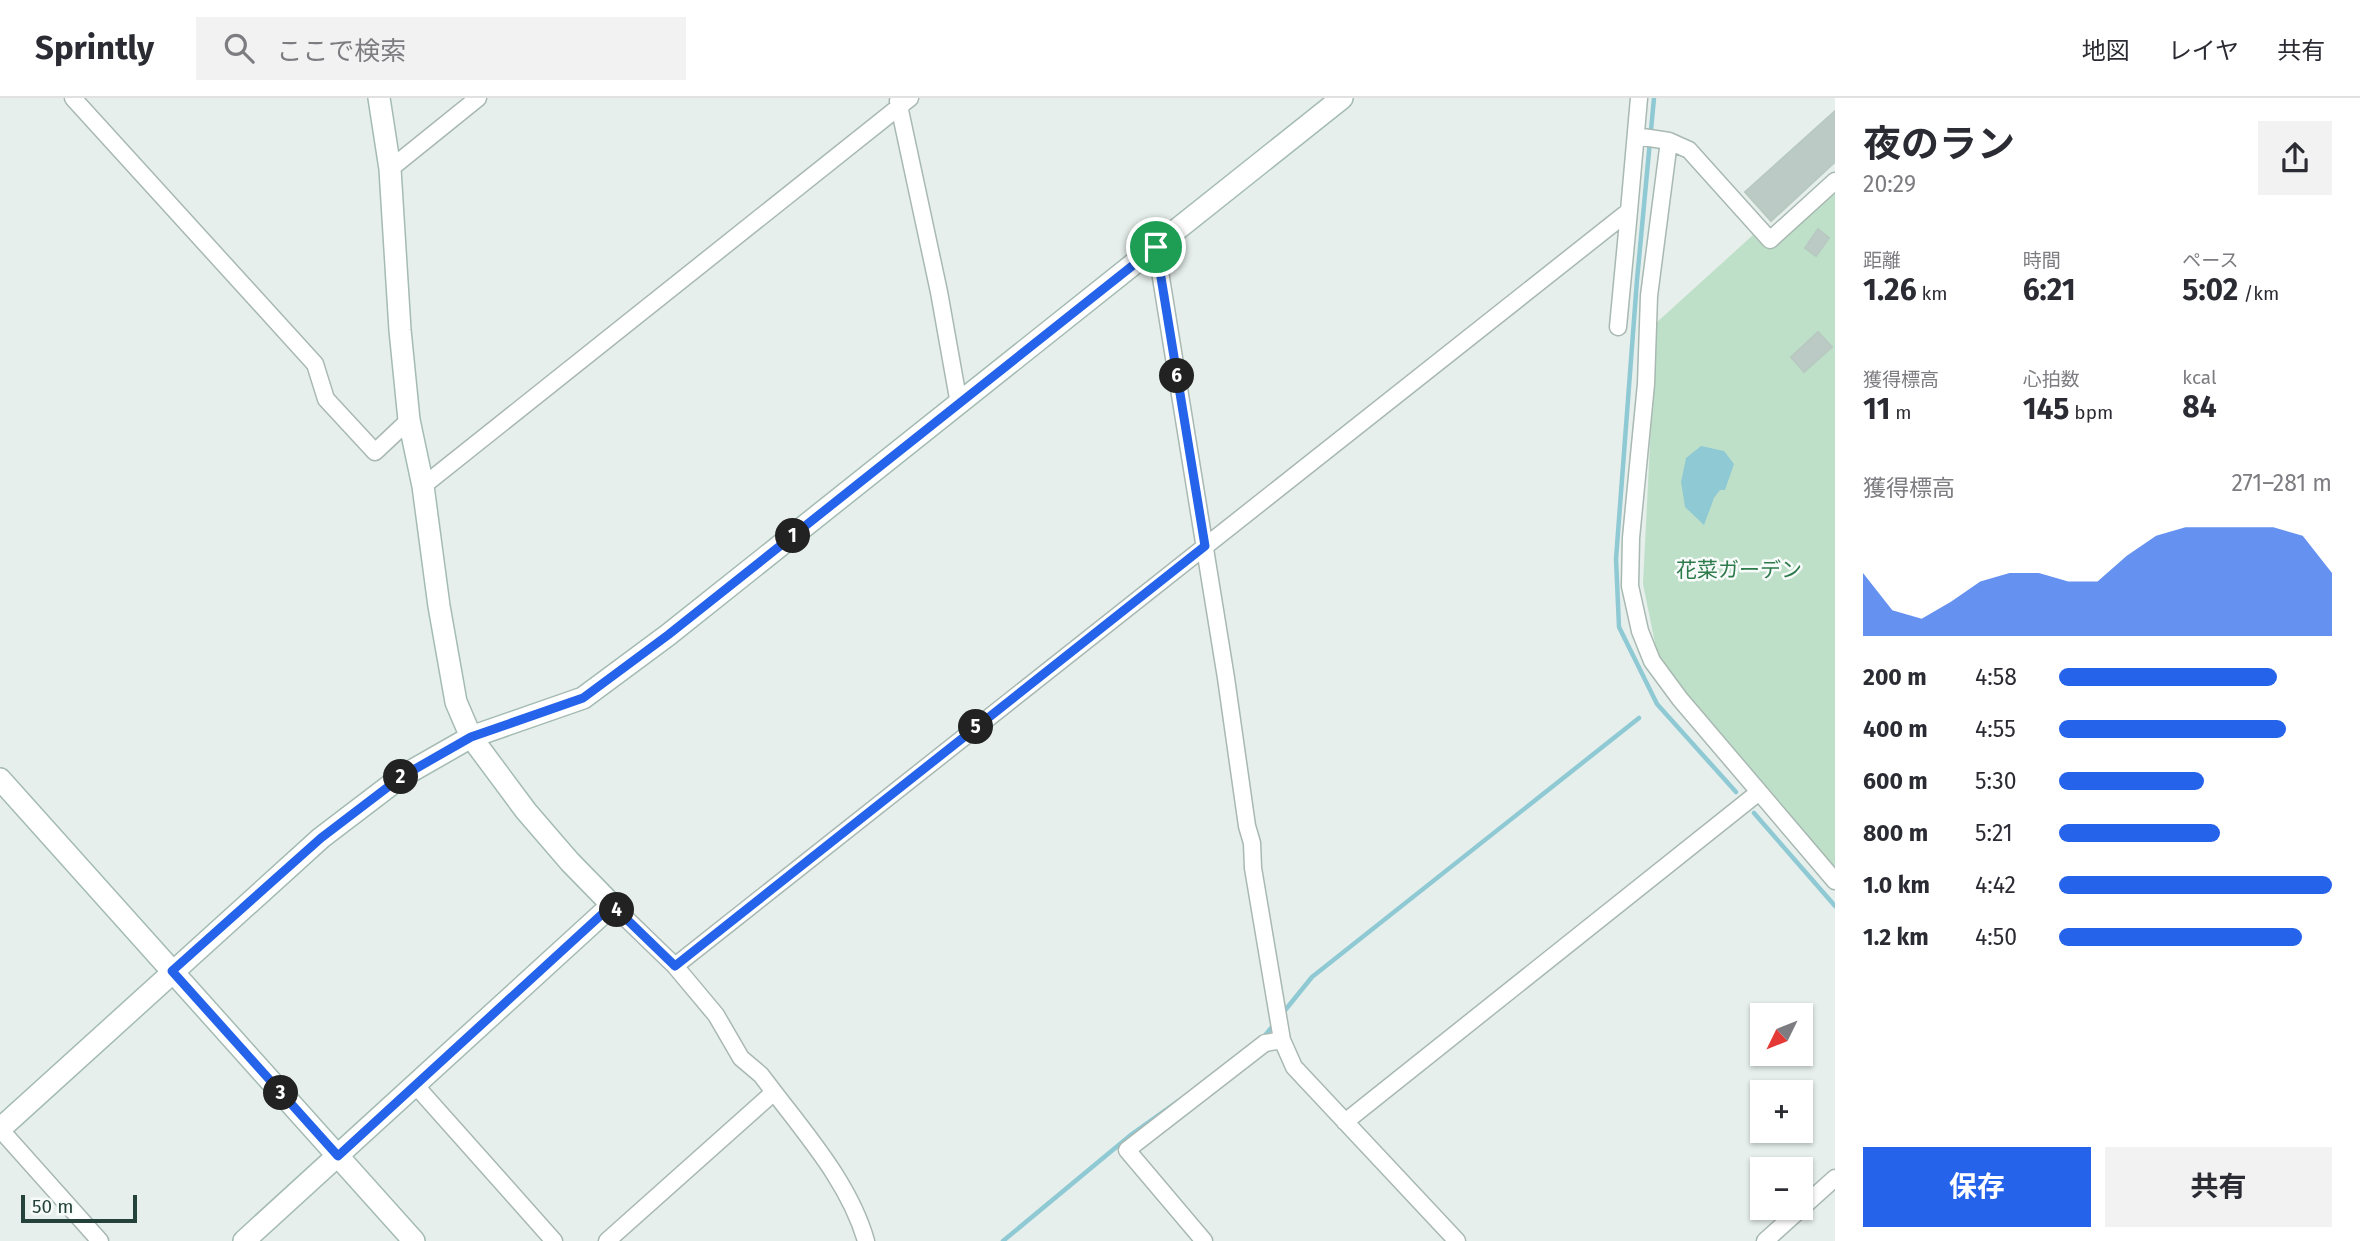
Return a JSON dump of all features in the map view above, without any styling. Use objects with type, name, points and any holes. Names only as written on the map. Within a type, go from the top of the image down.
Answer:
[{"type":"street","points":[[73,98],[315,364],[326,399],[375,452],[409,420]]},
{"type":"street","points":[[379,98],[390,169],[400,330],[409,420],[423,486],[439,606],[456,702],[471,737],[526,811],[570,862],[675,966],[716,1015],[741,1058],[761,1074],[836,1178],[853,1206],[866,1241]]},
{"type":"street","points":[[390,169],[478,98]]},
{"type":"street","points":[[100,1241],[0,1129],[321,838],[401,777],[471,737],[583,698],[668,635],[1342,98]]},
{"type":"street","points":[[1639,98],[1629,211],[1634,295],[1646,384],[1631,538],[1630,586],[1640,631],[1652,661],[1680,699],[1835,881]]},
{"type":"street","points":[[423,486],[902,101],[959,404]]},
{"type":"street","points":[[1636,136],[1665,140],[1689,150],[1770,240],[1835,181]]},
{"type":"street","points":[[1618,327],[1634,295],[1665,140]]},
{"type":"street","points":[[675,966],[1629,211]]},
{"type":"street","points":[[1156,247],[1282,1040],[1294,1067],[1456,1241]]},
{"type":"street","points":[[0,779],[414,1241]]},
{"type":"street","points":[[1345,1122],[1759,792]]},
{"type":"street","points":[[244,1241],[612,905]]},
{"type":"street","points":[[1204,1241],[1127,1150],[1265,1044],[1282,1040]]},
{"type":"street","points":[[416,1086],[554,1241]]},
{"type":"street","points":[[607,1241],[774,1093]]},
{"type":"street","points":[[1765,1241],[1835,1178]]},
{"type":"green space","name":"花菜ガーデン","points":[[1835,186],[1835,871],[1659,663],[1643,584],[1656,323],[1753,235],[1765,248]]},
{"type":"water","points":[[1701,446],[1724,451],[1734,464],[1725,490],[1720,490],[1714,498],[1704,525],[1685,507],[1681,482],[1686,458]]},
{"type":"building","points":[[1835,111],[1835,162],[1771,221],[1745,192]]},
{"type":"building","points":[[1818,229],[1829,238],[1816,256],[1805,248]]},
{"type":"building","points":[[1818,332],[1832,347],[1804,372],[1791,357]]},
{"type":"waterway","points":[[1654,98],[1616,559],[1619,627],[1657,704],[1736,792]]},
{"type":"waterway","points":[[1282,1014],[1312,977],[1639,718]]},
{"type":"waterway","points":[[1754,813],[1835,906]]},
{"type":"waterway","points":[[1263,1038],[1275,1023]]},
{"type":"waterway","points":[[1003,1241],[1132,1134],[1177,1102]]},
{"type":"route","points":[[1156,247],[1205,546],[675,966],[612,905],[338,1156],[172,971],[321,838],[401,777],[471,737],[583,698],[668,635],[1156,247]]}]
